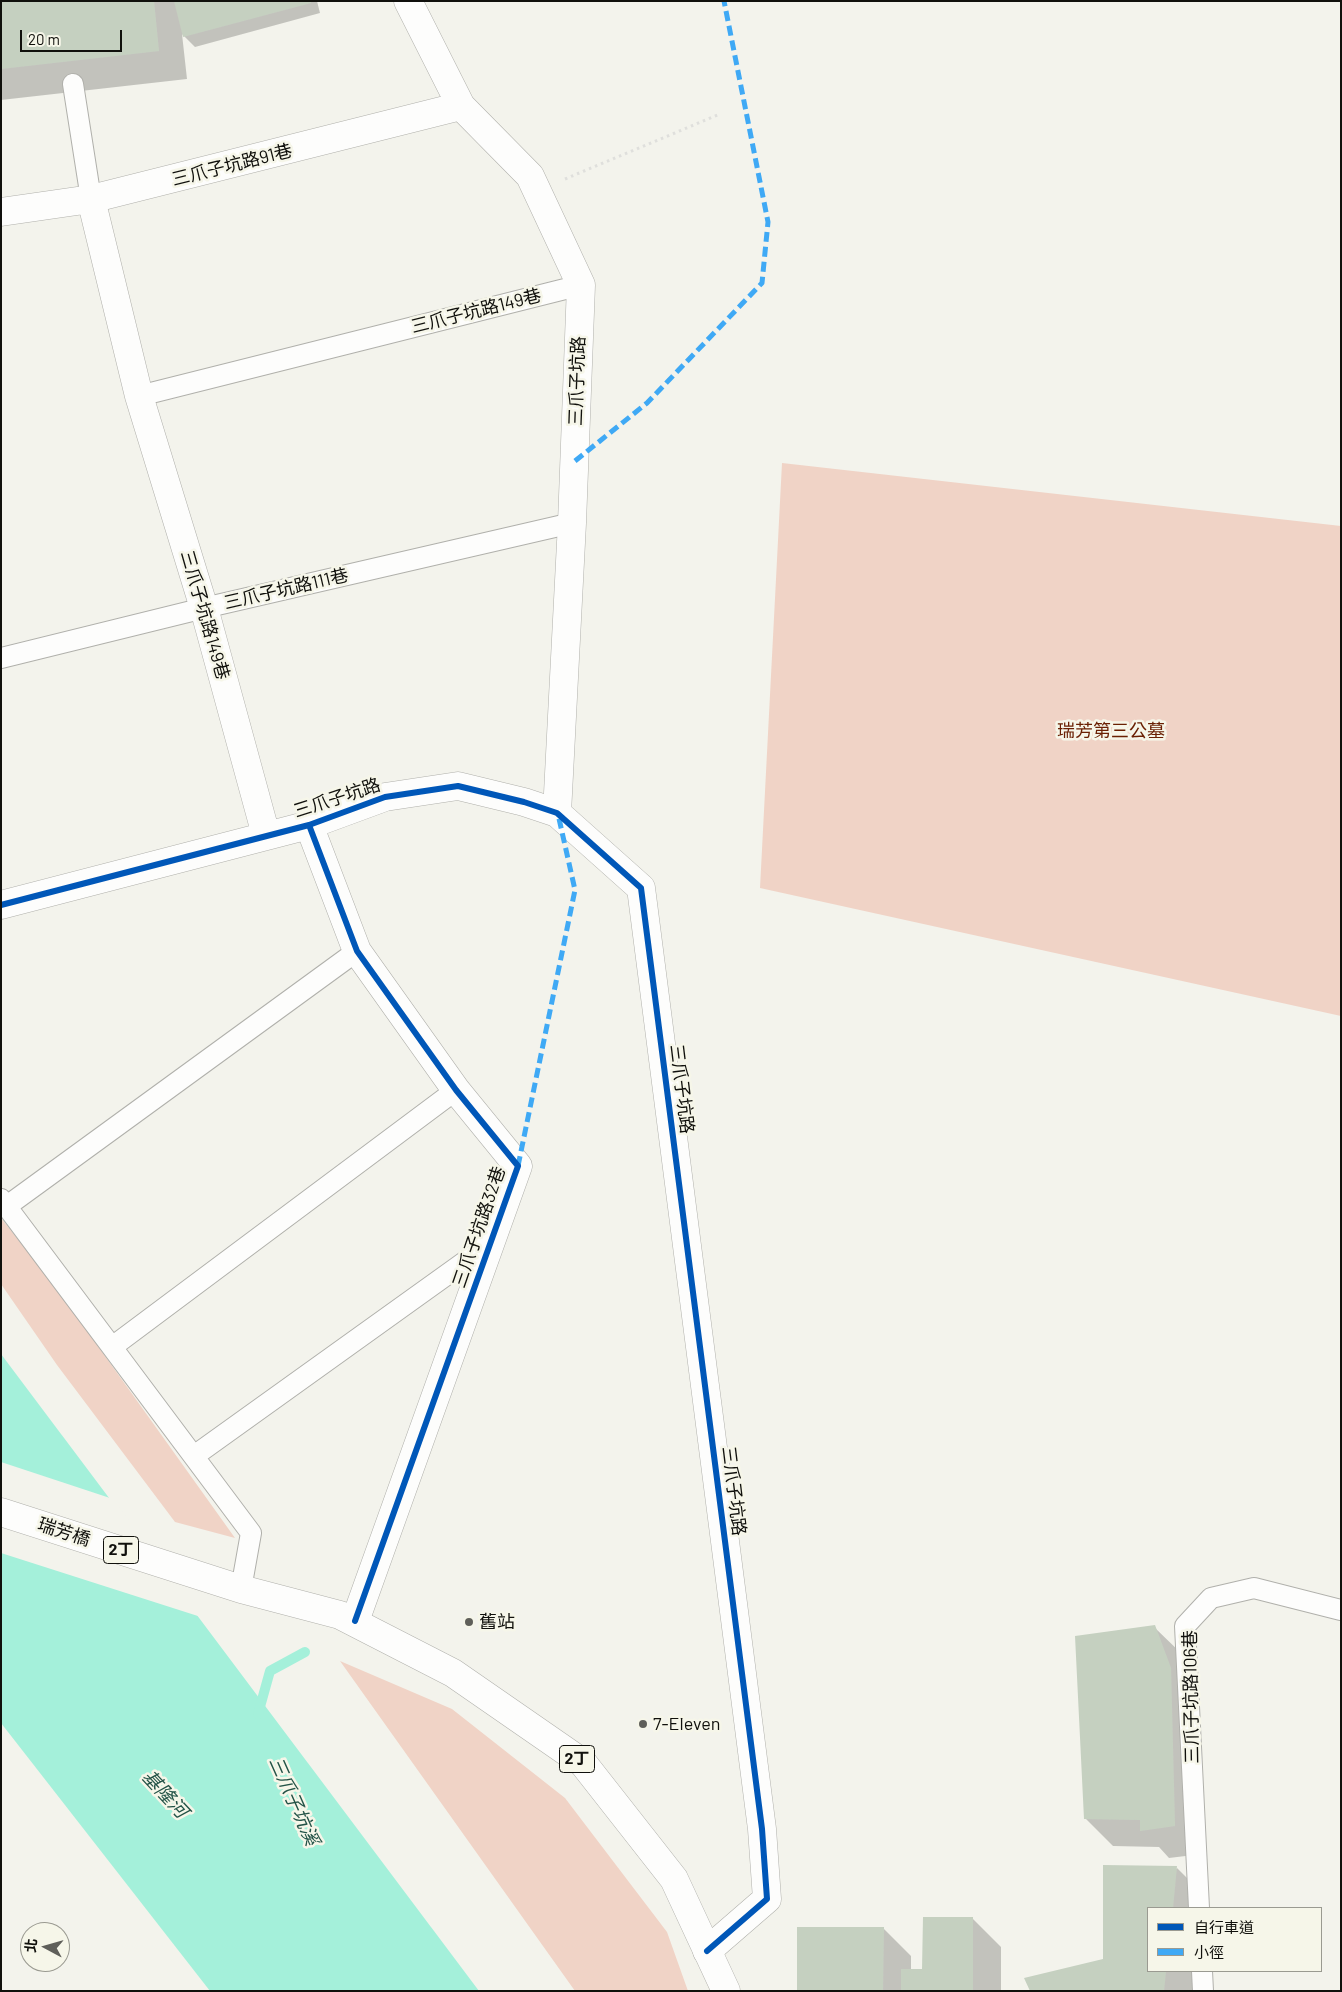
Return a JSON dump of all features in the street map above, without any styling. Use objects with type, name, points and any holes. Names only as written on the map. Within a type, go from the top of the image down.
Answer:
[{"type":"street","name":"三爪子坑路","points":[[415,3],[461,106],[530,176],[581,285],[572,523],[557,813]]},
{"type":"street","name":"三爪子坑路91巷","points":[[1,212],[91,199],[461,106]]},
{"type":"street","name":"三爪子坑路149巷","points":[[91,199],[138,396],[204,608],[266,835]]},
{"type":"street","name":"三爪子坑路","points":[[1,905],[309,825],[385,797],[458,786],[524,802],[557,813],[641,888],[762,1830],[767,1899],[707,1951]]},
{"type":"street","name":"三爪子坑路32巷","points":[[309,825],[357,951],[456,1090],[518,1166],[355,1621]]},
{"type":"street","name":"瑞芳橋","points":[[1,1512],[241,1589]]},
{"type":"street","name":"2丁","points":[[241,1589],[340,1615],[355,1621],[453,1673],[583,1763],[674,1879],[726,1991]]},
{"type":"lane","points":[[74,84],[91,199]]},
{"type":"lane","name":"三爪子坑路149巷","points":[[138,396],[581,285]]},
{"type":"lane","name":"三爪子坑路111巷","points":[[1,658],[204,608],[572,523]]},
{"type":"lane","points":[[241,1589],[251,1533],[4,1202],[357,951]]},
{"type":"lane","points":[[112,1347],[456,1090]]},
{"type":"lane","points":[[194,1456],[491,1243]]},
{"type":"lane","name":"三爪子坑路106巷","points":[[1199,1907],[1185,1626],[1212,1598],[1254,1588],[1341,1610]]},
{"type":"lane","points":[[1202,1972],[1203,1991]]},
{"type":"path","points":[[537,191],[720,114]]},
{"type":"green space","name":"瑞芳第三公墓","points":[[782,463],[1341,526],[1341,1016],[760,888]]},
{"type":"green space","points":[[1,1218],[55,1286],[235,1538],[175,1522],[57,1365],[1,1284]]},
{"type":"green space","points":[[340,1661],[452,1709],[565,1798],[667,1932],[688,1991],[575,1991]]},
{"type":"water","name":"基隆河","points":[[1,1354],[479,1991],[210,1991],[1,1723]]},
{"type":"pier","points":[[1,1462],[113,1499],[201,1617],[1,1553]]},
{"type":"building","points":[[1,1],[154,1],[159,51],[1,69]]},
{"type":"building","points":[[174,1],[311,1],[311,3],[183,37]]},
{"type":"building","points":[[1155,1625],[1171,1668],[1175,1826],[1140,1831],[1140,1820],[1084,1819],[1075,1636]]},
{"type":"building","points":[[1103,1865],[1177,1866],[1173,1907],[1147,1907],[1147,1972],[1166,1972],[1164,1991],[1030,1991],[1024,1978],[1103,1959]]},
{"type":"building","points":[[923,1917],[973,1917],[973,1991],[901,1991],[901,1969],[922,1969]]},
{"type":"building","points":[[797,1927],[884,1927],[883,1991],[797,1991]]},
{"type":"waterway","name":"三爪子坑溪","points":[[258,1714],[270,1671],[305,1652]]},
{"type":"marked path","points":[[575,461],[647,403],[762,283],[768,222],[724,1]]},
{"type":"marked path","points":[[518,1166],[575,890],[558,814]]},
{"type":"cycle path","points":[[1,905],[309,825],[385,797],[458,786],[524,802],[557,813],[641,888],[762,1829],[767,1899],[707,1951]]},
{"type":"cycle path","points":[[309,825],[357,951],[456,1090],[518,1166],[355,1621]]},
{"type":"place","name":"舊站","points":[[469,1622]]},
{"type":"place","name":"7-Eleven","points":[[643,1724]]}]
